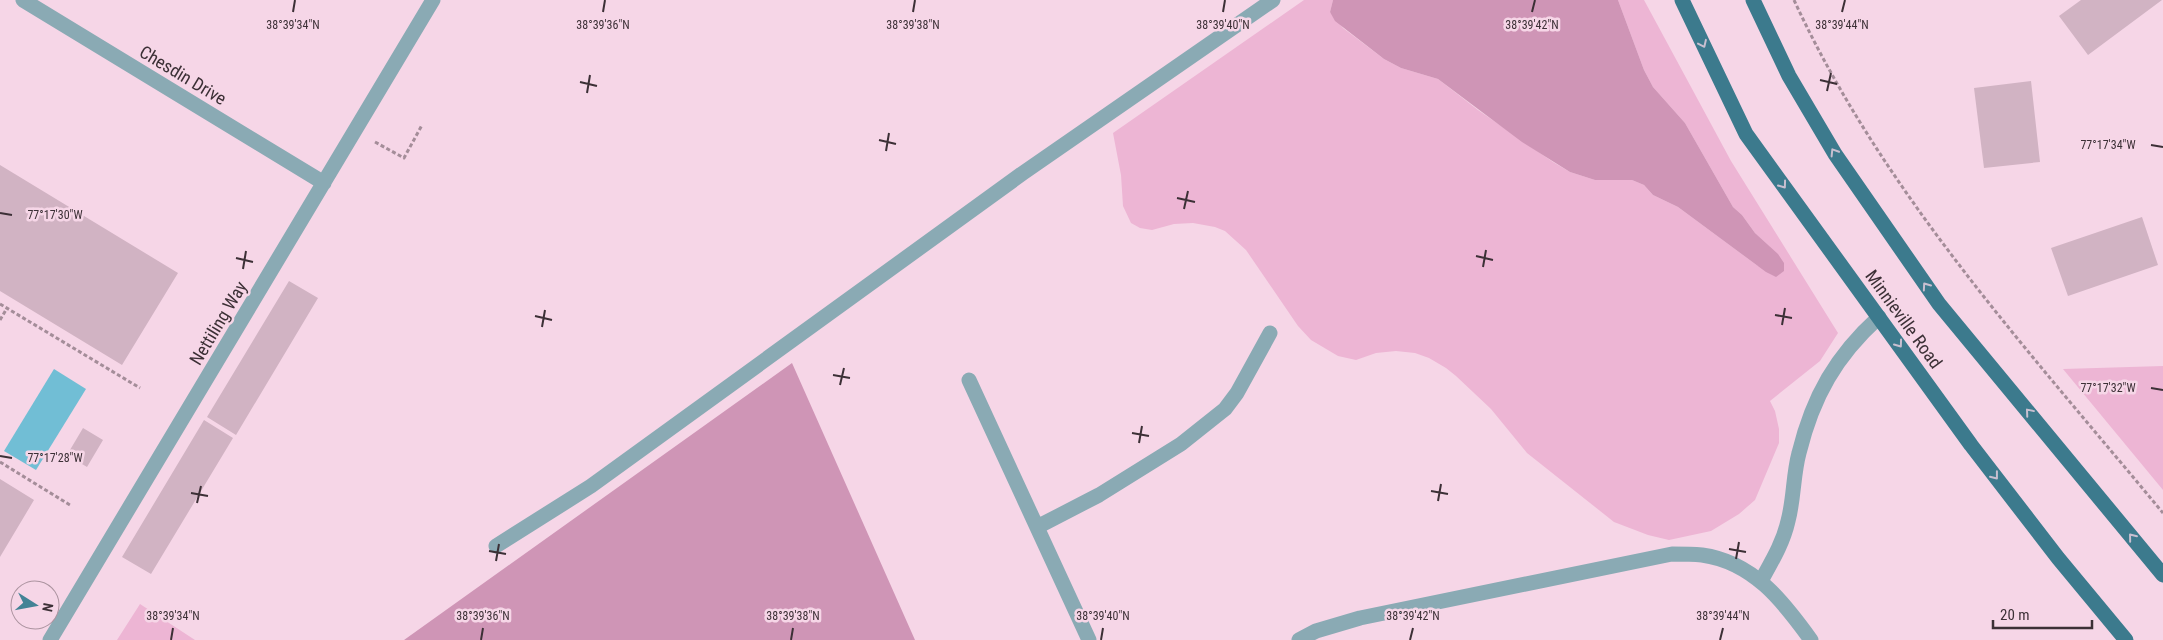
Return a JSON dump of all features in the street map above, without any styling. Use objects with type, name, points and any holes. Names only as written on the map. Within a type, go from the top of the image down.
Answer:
[{"type":"main road","name":"Minnieville Road","points":[[1682,0],[1746,134],[1971,445],[2058,558],[2126,640]]},
{"type":"main road","points":[[1753,0],[1789,76],[1835,154],[1939,304],[2163,575]]},
{"type":"street","name":"Chesdin Drive","points":[[23,0],[324,183]]},
{"type":"street","name":"Nettiling Way","points":[[50,640],[433,0]]},
{"type":"street","points":[[496,546],[591,486],[1023,173],[1273,0]]},
{"type":"street","points":[[1761,580],[1780,548],[1789,520],[1798,455],[1807,422],[1839,359],[1857,337],[1879,316]]},
{"type":"street","points":[[1036,527],[1099,495],[1201,429],[1225,409],[1237,393],[1270,333]]},
{"type":"street","points":[[969,380],[1089,640]]},
{"type":"street","points":[[1299,640],[1316,631],[1360,618],[1672,554],[1703,555],[1734,564],[1761,580],[1784,603],[1811,640]]},
{"type":"path","points":[[1794,0],[1862,126],[1897,180],[1995,309],[2163,513]]},
{"type":"path","points":[[372,140],[404,158],[422,125]]},
{"type":"path","points":[[0,304],[140,388]]},
{"type":"path","points":[[0,320],[7,308]]},
{"type":"path","points":[[0,462],[70,504]]},
{"type":"shaded area","points":[[1304,0],[1333,0],[1330,12],[1343,28],[1384,59],[1401,68],[1438,79],[1478,110],[1570,172],[1595,180],[1632,180],[1644,185],[1653,195],[1678,207],[1758,266],[1770,247],[1755,233],[1742,215],[1733,207],[1685,123],[1653,87],[1644,70],[1618,0],[1644,0],[1731,161],[1838,333],[1820,361],[1770,401],[1775,411],[1779,429],[1779,443],[1755,500],[1739,514],[1711,531],[1669,540],[1648,535],[1614,522],[1527,453],[1491,409],[1446,368],[1429,358],[1415,353],[1396,351],[1376,353],[1356,360],[1338,356],[1311,340],[1298,326],[1246,250],[1225,231],[1193,223],[1174,224],[1152,230],[1140,228],[1131,223],[1123,206],[1121,175],[1113,133]]},
{"type":"shaded area","points":[[1333,0],[1618,0],[1644,70],[1653,87],[1685,123],[1733,207],[1742,215],[1755,233],[1778,254],[1784,263],[1784,271],[1776,277],[1766,272],[1678,207],[1653,195],[1644,185],[1632,180],[1595,180],[1570,172],[1522,142],[1438,79],[1401,68],[1384,59],[1335,21],[1330,12]]},
{"type":"shaded area","points":[[792,363],[915,640],[404,640]]},
{"type":"shaded area","points":[[2163,366],[2163,490],[2063,369]]},
{"type":"shaded area","points":[[140,604],[195,640],[117,640]]},
{"type":"water","points":[[54,369],[86,389],[36,470],[4,451]]},
{"type":"building","points":[[2081,0],[2162,0],[2088,55],[2059,16]]},
{"type":"building","points":[[2031,81],[2040,162],[1984,168],[1974,88]]},
{"type":"building","points":[[0,165],[178,273],[122,365],[0,291]]},
{"type":"building","points":[[2142,217],[2158,265],[2068,296],[2051,248]]},
{"type":"building","points":[[289,281],[318,298],[236,435],[207,417]]},
{"type":"building","points":[[204,420],[233,438],[151,574],[122,557]]},
{"type":"building","points":[[83,428],[103,440],[87,467],[67,455]]},
{"type":"building","points":[[0,479],[34,500],[0,557]]}]
